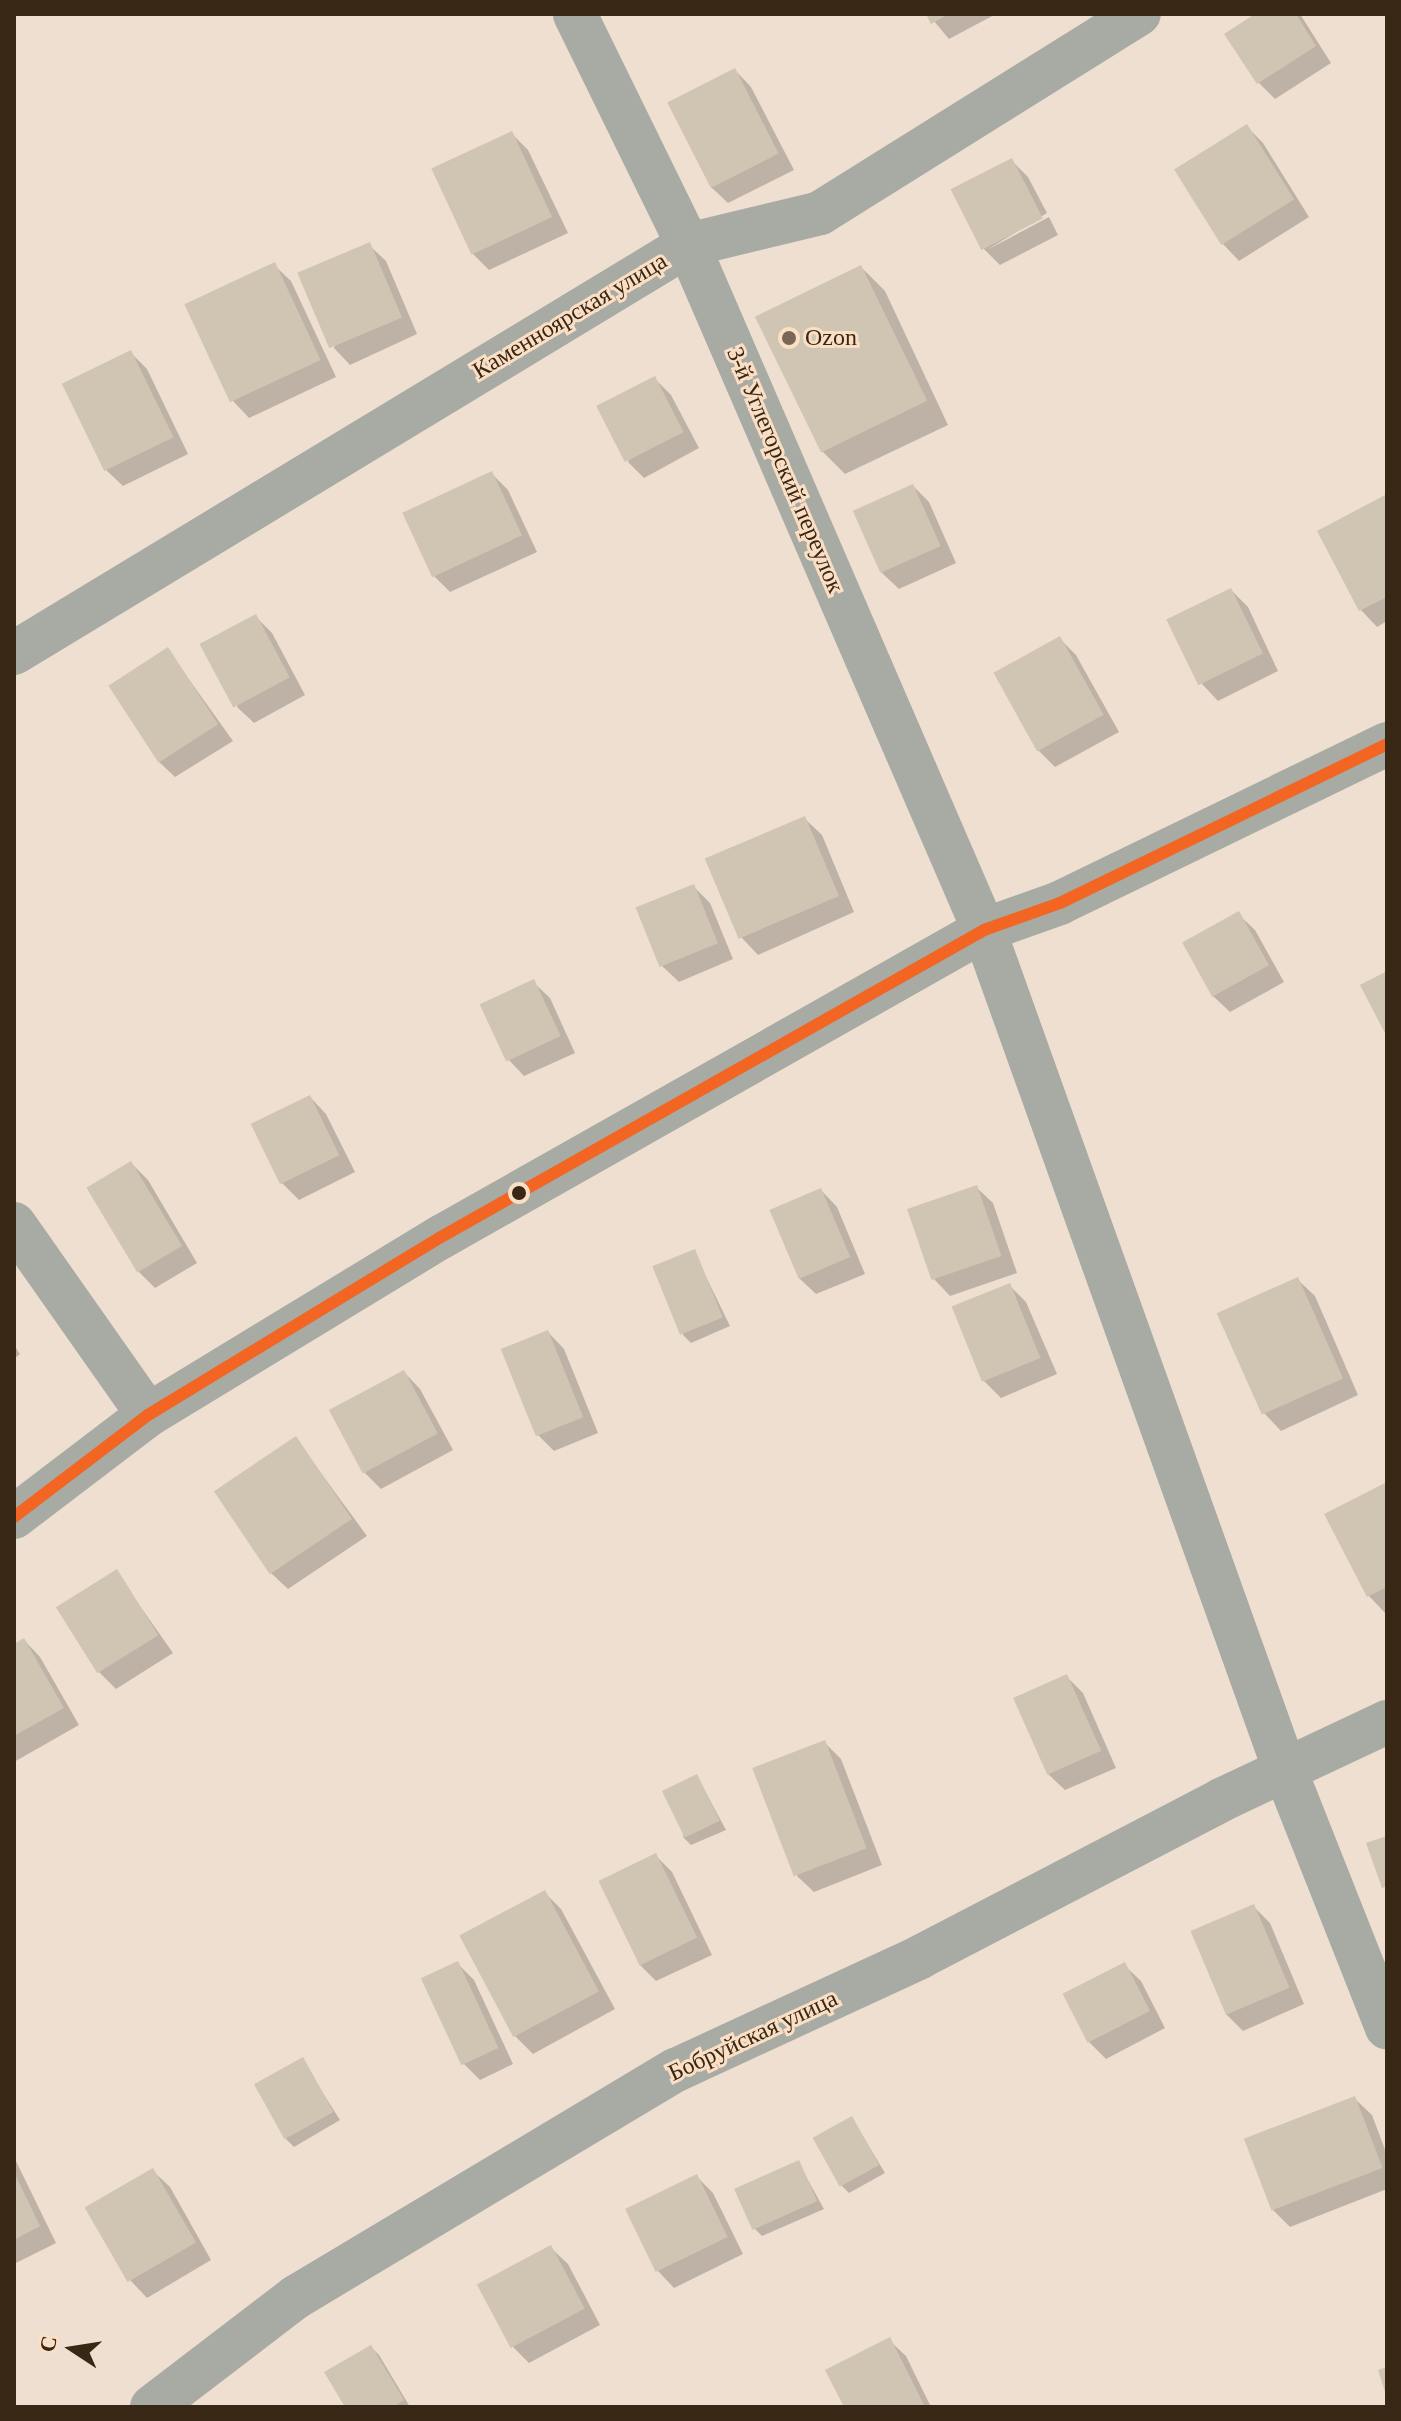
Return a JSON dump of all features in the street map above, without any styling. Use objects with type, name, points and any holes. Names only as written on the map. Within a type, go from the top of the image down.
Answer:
[{"type":"street","name":"3-й Углегорский переулок","points":[[575,14],[688,245],[984,930],[1285,1770],[1387,2028]]},
{"type":"street","name":"Каменноярская улица","points":[[14,653],[688,245],[820,213],[1139,14]]},
{"type":"street","points":[[14,1517],[148,1415],[441,1237],[984,930],[1060,903],[1387,744]]},
{"type":"street","points":[[14,1224],[148,1415]]},
{"type":"street","name":"Бобруйская улица","points":[[152,2407],[296,2297],[676,2070],[920,1957],[1285,1770],[1387,1722]]},
{"type":"building","points":[[926,14],[949,14],[931,24]]},
{"type":"building","points":[[1255,14],[1296,14],[1316,46],[1257,84],[1224,34]]},
{"type":"building","points":[[735,68],[779,154],[711,188],[667,103]]},
{"type":"building","points":[[1247,124],[1294,199],[1221,245],[1174,170]]},
{"type":"building","points":[[512,131],[552,217],[471,255],[431,169]]},
{"type":"building","points":[[1012,158],[1043,219],[981,250],[951,189]]},
{"type":"building","points":[[370,242],[402,317],[329,348],[297,273]]},
{"type":"building","points":[[275,262],[321,360],[230,402],[184,304]]},
{"type":"building","points":[[861,265],[927,401],[821,452],[755,317]]},
{"type":"building","points":[[131,350],[174,437],[104,471],[62,384]]},
{"type":"building","points":[[655,376],[684,432],[625,462],[596,406]]},
{"type":"building","points":[[492,471],[522,535],[432,577],[402,513]]},
{"type":"building","points":[[913,484],[941,546],[880,573],[853,511]]},
{"type":"building","points":[[1387,494],[1387,597],[1359,611],[1317,531]]},
{"type":"building","points":[[1231,588],[1263,654],[1198,685],[1166,620]]},
{"type":"building","points":[[256,614],[290,678],[233,708],[199,644]]},
{"type":"building","points":[[1060,636],[1104,715],[1037,752],[994,673]]},
{"type":"building","points":[[168,647],[218,724],[159,763],[108,686]]},
{"type":"building","points":[[805,816],[839,896],[739,939],[705,859]]},
{"type":"building","points":[[694,884],[718,943],[660,967],[636,908]]},
{"type":"building","points":[[1239,911],[1269,965],[1212,997],[1182,943]]},
{"type":"building","points":[[1387,971],[1387,1037],[1360,985]]},
{"type":"building","points":[[534,979],[561,1036],[506,1061],[480,1004]]},
{"type":"building","points":[[310,1095],[339,1155],[280,1184],[251,1124]]},
{"type":"building","points":[[131,1161],[182,1246],[137,1273],[86,1188]]},
{"type":"building","points":[[977,1185],[1001,1256],[931,1280],[907,1209]]},
{"type":"building","points":[[821,1188],[850,1257],[799,1279],[769,1210]]},
{"type":"building","points":[[695,1249],[723,1318],[680,1335],[652,1266]]},
{"type":"building","points":[[1298,1277],[1343,1378],[1262,1415],[1217,1313]]},
{"type":"building","points":[[1010,1283],[1040,1358],[982,1382],[952,1307]]},
{"type":"building","points":[[548,1330],[583,1417],[536,1436],[501,1349]]},
{"type":"building","points":[[404,1370],[438,1434],[363,1473],[329,1410]]},
{"type":"building","points":[[296,1436],[352,1519],[270,1574],[214,1491]]},
{"type":"building","points":[[1387,1482],[1387,1587],[1367,1597],[1324,1514]]},
{"type":"building","points":[[117,1569],[158,1635],[97,1673],[56,1607]]},
{"type":"building","points":[[24,1638],[64,1708],[14,1736],[14,1644]]},
{"type":"building","points":[[1067,1674],[1101,1751],[1047,1775],[1013,1698]]},
{"type":"building","points":[[825,1740],[867,1848],[794,1876],[752,1768]]},
{"type":"building","points":[[697,1774],[720,1821],[685,1838],[662,1791]]},
{"type":"building","points":[[1387,1836],[1387,1886],[1382,1888],[1366,1843]]},
{"type":"building","points":[[656,1853],[697,1937],[640,1966],[598,1881]]},
{"type":"building","points":[[545,1890],[599,1992],[513,2037],[459,1936]]},
{"type":"building","points":[[1254,1904],[1290,1988],[1226,2015],[1190,1931]]},
{"type":"building","points":[[458,1961],[499,2048],[461,2065],[421,1978]]},
{"type":"building","points":[[1125,1962],[1150,2011],[1088,2043],[1063,1994]]},
{"type":"building","points":[[303,2057],[334,2112],[285,2139],[254,2084]]},
{"type":"building","points":[[1355,2096],[1383,2168],[1271,2211],[1244,2139]]},
{"type":"building","points":[[852,2116],[879,2165],[840,2187],[813,2138]]},
{"type":"building","points":[[799,2160],[817,2201],[752,2230],[734,2189]]},
{"type":"building","points":[[153,2168],[196,2242],[128,2282],[85,2208]]},
{"type":"building","points":[[14,2172],[40,2226],[14,2240]]},
{"type":"building","points":[[697,2174],[728,2237],[656,2272],[625,2209]]},
{"type":"building","points":[[551,2245],[585,2309],[511,2348],[477,2284]]},
{"type":"building","points":[[890,2337],[925,2407],[844,2407],[825,2370]]},
{"type":"building","points":[[371,2345],[404,2400],[393,2407],[345,2407],[324,2372]]},
{"type":"building","points":[[1387,2367],[1387,2395],[1386,2395],[1378,2370]]},
{"type":"transit line","points":[[14,1517],[148,1415],[441,1237],[984,930],[1060,903],[1387,744]]},
{"type":"place","name":"Ozon","points":[[789,338]]}]
